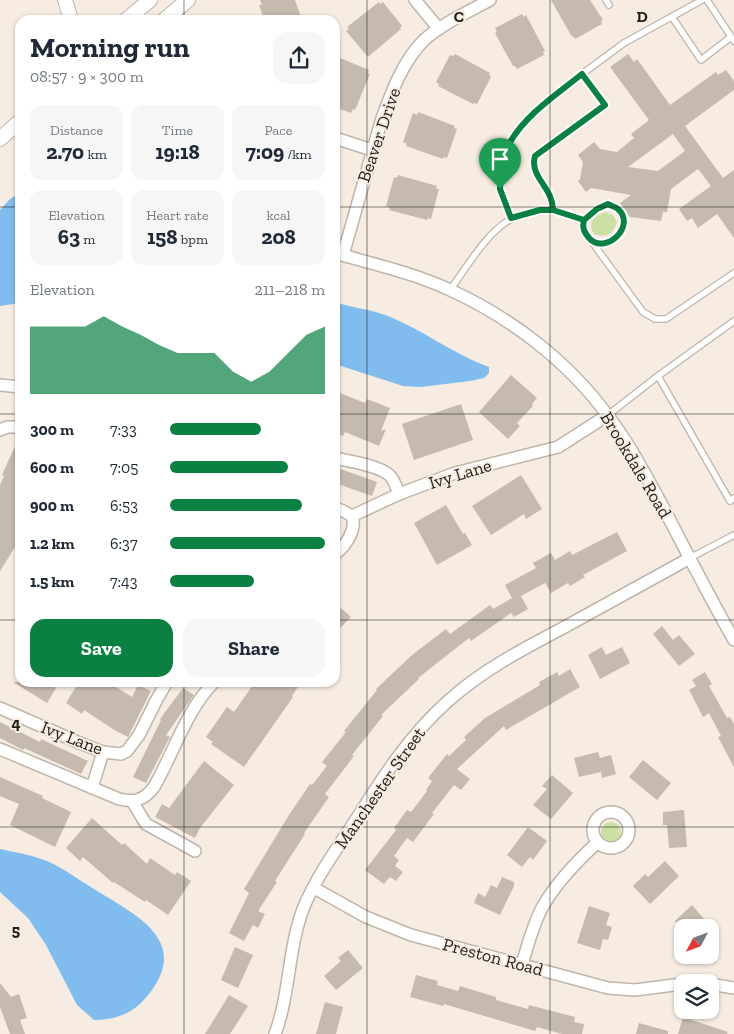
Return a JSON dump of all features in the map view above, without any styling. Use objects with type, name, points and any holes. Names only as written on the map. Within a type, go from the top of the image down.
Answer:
[{"type":"street","points":[[65,0],[70,15]]},
{"type":"street","points":[[132,15],[150,0]]},
{"type":"street","points":[[170,15],[188,0]]},
{"type":"street","points":[[415,0],[439,29]]},
{"type":"street","name":"Beaver Drive","points":[[340,251],[390,97],[402,71],[420,45],[439,29],[490,0]]},
{"type":"street","points":[[0,138],[15,125]]},
{"type":"street","points":[[340,140],[372,150]]},
{"type":"street","name":"Brookdale Road","points":[[340,254],[417,277],[450,290],[490,311],[546,351],[582,384],[608,415],[622,436],[734,640]]},
{"type":"street","points":[[0,385],[15,386]]},
{"type":"street","name":"Ivy Lane","points":[[352,516],[400,494],[455,473],[558,447],[608,415]]},
{"type":"street","points":[[0,430],[15,427]]},
{"type":"street","points":[[340,459],[387,473],[392,478],[400,494]]},
{"type":"street","points":[[340,510],[352,516],[354,522],[351,533],[340,551]]},
{"type":"street","name":"Manchester Street","points":[[276,1034],[286,995],[293,947],[300,918],[314,888],[330,859],[386,773],[419,730],[446,702],[502,661],[690,558]]},
{"type":"street","name":"Ivy Lane","points":[[0,708],[103,752],[121,754],[127,750],[139,735],[164,687]]},
{"type":"street","points":[[0,749],[119,799],[132,801],[142,799],[154,787],[188,719],[210,687]]},
{"type":"street","points":[[92,788],[103,752]]},
{"type":"street","points":[[132,801],[146,824],[195,851]]},
{"type":"street","points":[[522,964],[533,928],[553,890],[598,842]]},
{"type":"street","name":"Preston Road","points":[[314,888],[366,917],[411,935],[615,989],[642,989],[674,985]]},
{"type":"street","points":[[719,986],[734,988]]},
{"type":"lane","points":[[511,218],[500,189],[500,172],[509,144],[521,128],[582,74],[624,43],[702,0]]},
{"type":"lane","points":[[672,17],[701,60],[733,39],[707,0]]},
{"type":"lane","points":[[553,210],[553,200],[534,171],[533,163],[535,156],[605,105],[582,74]]},
{"type":"lane","points":[[592,242],[600,244],[610,242],[619,234],[624,225],[623,217],[618,210],[608,204],[597,209],[584,220],[584,233],[643,312],[655,319],[666,319],[734,272]]},
{"type":"lane","points":[[450,290],[477,251],[490,236],[511,218],[540,210],[553,210],[584,220]]},
{"type":"lane","points":[[608,415],[734,321]]},
{"type":"lane","points":[[658,376],[730,500],[734,498]]},
{"type":"lane","points":[[690,558],[731,536],[734,544]]},
{"type":"green space","points":[[606,212],[613,215],[617,222],[613,230],[611,233],[602,236],[594,234],[591,226],[593,220],[598,215]]},
{"type":"green space","points":[[611,822],[618,825],[621,832],[618,839],[611,842],[604,839],[601,832],[604,825]]},
{"type":"water","points":[[15,196],[15,304],[0,306],[0,210]]},
{"type":"water","points":[[340,304],[382,314],[401,322],[463,356],[489,367],[489,373],[484,378],[421,387],[403,386],[340,366]]},
{"type":"water","points":[[0,849],[31,856],[55,865],[139,918],[151,929],[160,942],[164,956],[162,972],[152,990],[140,1004],[127,1013],[103,1020],[94,1020],[77,1005],[46,945],[28,918],[0,892]]},
{"type":"building","points":[[260,0],[295,0],[300,15],[262,15],[259,5],[262,5]]},
{"type":"building","points":[[551,0],[590,0],[603,20],[601,21],[602,24],[575,39],[572,37]]},
{"type":"building","points":[[379,2],[380,4],[383,2],[402,26],[401,29],[368,57],[346,31],[349,29],[347,27]]},
{"type":"building","points":[[522,14],[524,17],[526,15],[545,51],[543,52],[544,55],[517,69],[513,66],[503,48],[495,33],[497,32],[495,28]]},
{"type":"building","points":[[455,54],[490,73],[491,77],[477,104],[473,104],[438,86],[439,84],[436,82],[450,55],[453,56]]},
{"type":"building","points":[[628,54],[634,62],[637,59],[670,105],[716,72],[718,75],[726,70],[734,81],[734,90],[685,126],[723,178],[734,170],[734,238],[717,214],[698,228],[692,218],[687,221],[679,209],[711,186],[698,169],[671,189],[667,212],[663,212],[661,221],[630,217],[620,203],[631,195],[591,188],[586,192],[578,181],[583,162],[578,155],[594,142],[600,149],[617,152],[634,138],[631,134],[649,120],[610,67]],"holes":[[[673,134],[685,151],[658,171],[628,167]]]},
{"type":"building","points":[[340,58],[369,70],[368,73],[370,74],[355,110],[353,109],[351,113],[340,109]]},
{"type":"building","points":[[418,112],[455,126],[454,128],[457,129],[447,158],[444,157],[443,159],[406,146],[407,144],[403,142],[413,113],[417,115]]},
{"type":"building","points":[[398,175],[437,186],[436,189],[439,189],[431,219],[428,218],[427,220],[389,210],[390,208],[386,206],[394,177],[397,178]]},
{"type":"building","points":[[511,375],[537,398],[532,404],[533,406],[517,423],[520,426],[508,439],[479,412]]},
{"type":"building","points":[[340,393],[365,403],[367,399],[390,408],[381,431],[386,429],[379,446],[345,432],[343,436],[340,435]]},
{"type":"building","points":[[461,404],[473,440],[414,460],[402,424]]},
{"type":"building","points":[[15,446],[15,547],[0,571],[0,485],[4,476],[2,475]]},
{"type":"building","points":[[340,469],[377,482],[372,496],[340,485]]},
{"type":"building","points":[[521,475],[542,509],[526,519],[524,514],[491,535],[472,506]]},
{"type":"building","points":[[446,505],[463,534],[465,533],[472,545],[437,565],[414,523]]},
{"type":"building","points":[[617,532],[627,551],[583,575],[585,577],[570,586],[568,583],[551,593],[545,583],[521,596],[528,609],[514,617],[511,613],[471,641],[469,638],[418,678],[381,715],[383,716],[352,755],[354,756],[325,794],[329,797],[304,833],[275,881],[277,882],[258,911],[265,914],[258,928],[253,925],[244,941],[229,933],[249,893],[244,889],[289,815],[310,784],[312,785],[327,766],[322,762],[376,689],[412,655],[446,629],[450,634],[490,605],[493,609],[512,598],[505,585],[536,568],[533,563],[551,553],[555,560],[570,551],[572,555]]},
{"type":"building","points":[[340,609],[351,617],[340,628]]},
{"type":"building","points":[[662,626],[673,640],[679,635],[695,654],[679,666],[653,634]]},
{"type":"building","points":[[602,647],[606,655],[622,647],[630,663],[600,679],[588,655]]},
{"type":"building","points":[[570,669],[580,687],[506,730],[504,726],[457,769],[470,779],[461,790],[454,785],[432,813],[434,814],[413,842],[407,838],[394,856],[399,860],[395,866],[403,872],[396,881],[390,877],[384,884],[365,870],[396,830],[394,828],[407,810],[411,812],[427,791],[432,781],[428,778],[447,754],[449,756],[466,740],[464,737],[485,718],[540,685],[539,682],[557,672],[559,676]]},
{"type":"building","points":[[705,672],[712,684],[709,686],[727,718],[730,717],[734,724],[734,767],[718,737],[721,736],[709,713],[703,717],[689,690],[696,686],[692,680]]},
{"type":"building","points":[[21,687],[56,688],[47,703]]},
{"type":"building","points":[[76,687],[116,687],[132,697],[137,687],[151,691],[128,737],[84,710],[82,714],[66,703]]},
{"type":"building","points":[[252,687],[298,687],[293,697],[244,767],[211,744],[213,742],[206,737],[227,707],[234,712]]},
{"type":"building","points":[[183,688],[194,695],[166,735],[170,737],[146,783],[133,777],[160,719]]},
{"type":"building","points":[[0,722],[40,742],[41,739],[88,761],[81,774],[24,748],[23,750],[0,738]]},
{"type":"building","points":[[598,752],[600,758],[611,755],[616,774],[602,778],[601,772],[579,777],[574,758]]},
{"type":"building","points":[[643,760],[671,783],[657,800],[629,777]]},
{"type":"building","points":[[204,761],[234,785],[200,828],[195,838],[155,817],[162,804],[169,808]]},
{"type":"building","points":[[552,775],[573,793],[551,819],[533,805],[547,789],[542,786]]},
{"type":"building","points":[[0,777],[43,796],[42,798],[71,812],[55,847],[10,825],[19,804],[0,796]]},
{"type":"building","points":[[684,810],[687,847],[669,848],[667,825],[663,825],[663,812]]},
{"type":"building","points":[[92,818],[147,864],[150,858],[175,875],[177,872],[191,881],[168,915],[146,900],[145,902],[113,883],[83,857],[80,861],[66,848]]},
{"type":"building","points":[[528,827],[547,841],[533,860],[530,857],[522,867],[507,855]]},
{"type":"building","points":[[665,861],[679,876],[650,904],[633,886],[645,874],[648,877]]},
{"type":"building","points":[[502,877],[514,882],[514,886],[500,915],[474,903],[478,893],[485,897],[491,885],[497,888]]},
{"type":"building","points":[[692,905],[704,919],[677,919]]},
{"type":"building","points":[[589,906],[610,913],[606,925],[612,927],[608,940],[603,939],[600,950],[577,943]]},
{"type":"building","points":[[235,947],[253,955],[238,988],[221,980]]},
{"type":"building","points":[[348,950],[363,968],[336,990],[324,976],[341,961],[338,958]]},
{"type":"building","points":[[416,975],[438,981],[437,985],[458,991],[460,986],[496,997],[496,1000],[528,1009],[529,1005],[575,1017],[574,1022],[584,1024],[582,1034],[562,1034],[537,1027],[535,1031],[444,1004],[443,1006],[410,997]]},
{"type":"building","points":[[0,983],[11,997],[19,994],[27,1018],[20,1020],[25,1034],[10,1034],[0,1007]]},
{"type":"building","points":[[229,995],[248,1006],[230,1034],[205,1034]]},
{"type":"building","points":[[325,1002],[343,1007],[336,1034],[316,1034]]},
{"type":"building","points":[[682,1019],[689,1019],[728,1032],[727,1034],[678,1034]]},
{"type":"building","points":[[639,1023],[668,1031],[668,1034],[636,1034]]},
{"type":"route","points":[[500,189],[500,172],[509,144],[521,128],[538,111],[582,74],[605,105],[535,156],[533,163],[534,171],[553,200],[553,210],[584,220],[597,209],[608,204],[618,210],[623,217],[624,225],[619,234],[610,242],[600,244],[592,242],[584,233],[584,220],[553,210],[540,210],[511,218],[500,189]]}]
